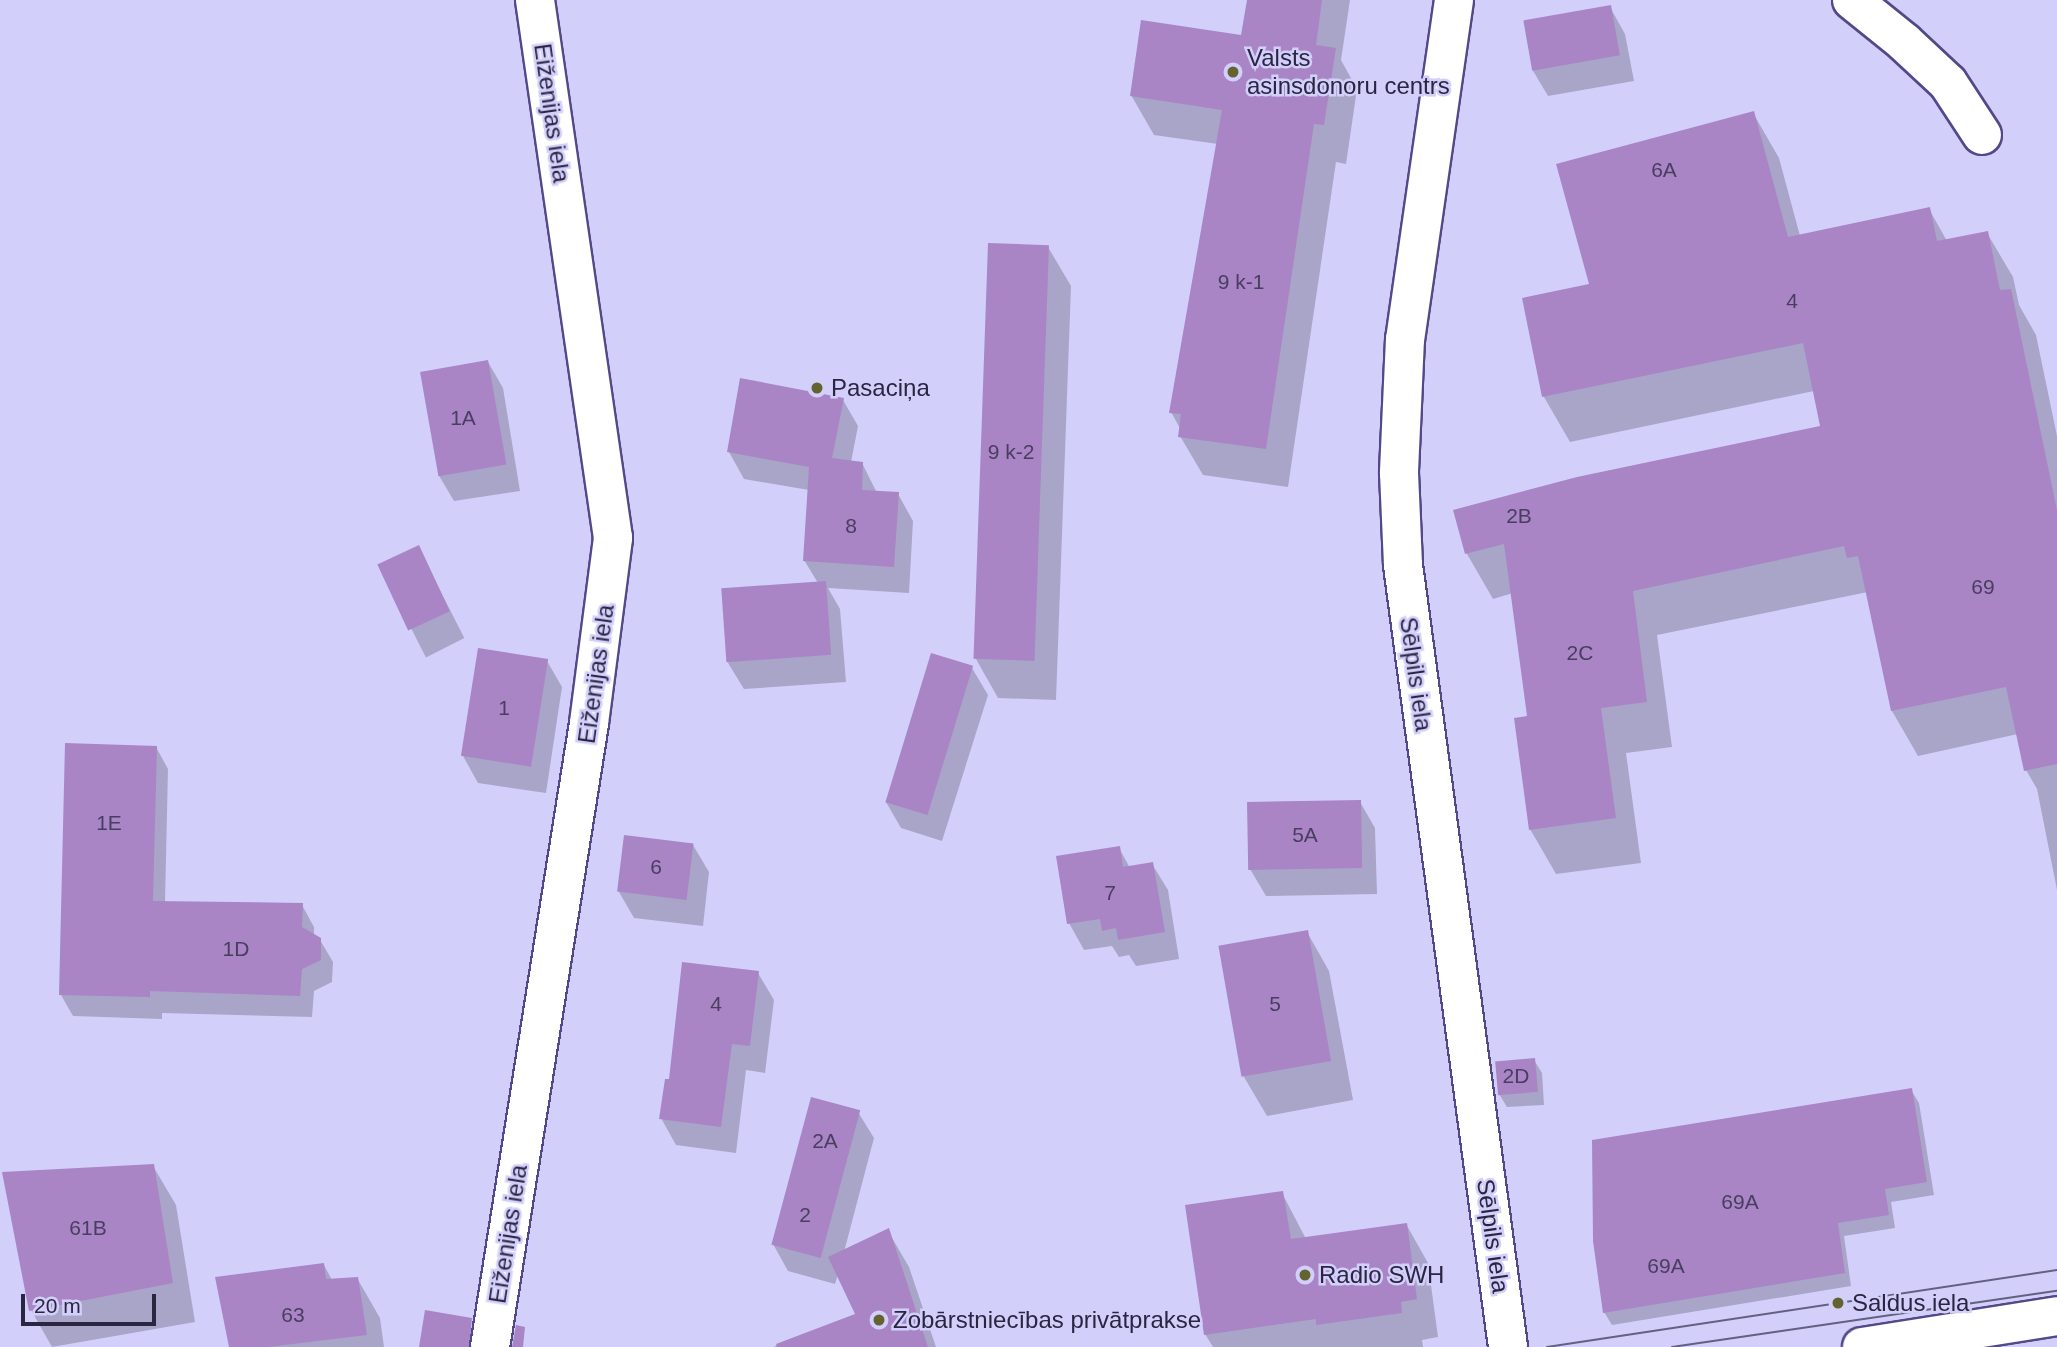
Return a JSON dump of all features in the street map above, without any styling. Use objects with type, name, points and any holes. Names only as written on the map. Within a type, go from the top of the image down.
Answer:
[{"type":"street","name":"Eiženijas iela","points":[[490,1347],[589,723],[613,538],[535,0]]},
{"type":"street","name":"Sēlpils iela","points":[[1454,0],[1405,339],[1399,473],[1403,565],[1508,1347]]},
{"type":"street","points":[[1852,0],[1904,42],[1948,83],[1982,135]]},
{"type":"street","points":[[1861,1347],[2057,1316]]},
{"type":"building","points":[[1247,0],[1322,0],[1316,45],[1336,48],[1324,125],[1314,124],[1266,449],[1178,437],[1181,414],[1169,413],[1222,110],[1130,96],[1141,20],[1241,35]]},
{"type":"building","points":[[1611,5],[1620,55],[1532,71],[1523,20]]},
{"type":"building","points":[[1754,111],[1788,237],[1930,207],[1937,241],[1988,231],[2000,290],[2011,289],[2057,510],[2057,764],[2024,771],[2006,687],[1891,711],[1858,556],[1847,558],[1844,546],[1633,591],[1647,702],[1601,708],[1616,818],[1529,830],[1514,718],[1527,716],[1504,544],[1465,554],[1453,510],[1577,477],[1820,426],[1803,343],[1542,397],[1522,298],[1589,284],[1556,164]]},
{"type":"building","points":[[988,243],[1049,245],[1034,661],[973,659]]},
{"type":"building","points":[[488,360],[506,464],[438,476],[420,372]]},
{"type":"building","points":[[740,378],[844,398],[832,458],[863,462],[862,490],[899,492],[894,567],[803,561],[809,467],[727,452]]},
{"type":"building","points":[[419,545],[450,611],[408,631],[377,564]]},
{"type":"building","points":[[826,581],[831,655],[726,662],[721,588]]},
{"type":"building","points":[[478,648],[548,659],[531,767],[461,756]]},
{"type":"building","points":[[931,653],[973,666],[927,815],[885,802]]},
{"type":"building","points":[[65,743],[157,746],[153,901],[303,903],[302,927],[321,938],[321,960],[302,969],[300,996],[150,991],[150,997],[59,995]]},
{"type":"building","points":[[1361,800],[1362,868],[1248,870],[1247,802]]},
{"type":"building","points":[[624,835],[693,844],[687,900],[617,892]]},
{"type":"building","points":[[1120,846],[1123,867],[1153,862],[1165,932],[1118,940],[1116,928],[1102,931],[1100,919],[1067,924],[1056,856]]},
{"type":"building","points":[[1308,930],[1331,1061],[1241,1077],[1218,946]]},
{"type":"building","points":[[682,962],[759,971],[750,1046],[732,1044],[721,1127],[659,1119],[665,1079],[669,1079]]},
{"type":"building","points":[[1535,1058],[1538,1092],[1498,1095],[1495,1061]]},
{"type":"building","points":[[1912,1088],[1927,1182],[1885,1189],[1889,1215],[1838,1223],[1845,1273],[1603,1313],[1593,1241],[1592,1140]]},
{"type":"building","points":[[811,1097],[860,1110],[821,1258],[771,1245]]},
{"type":"building","points":[[154,1164],[173,1283],[29,1311],[2,1172]]},
{"type":"building","name":"Radio SWH","points":[[1283,1191],[1291,1239],[1407,1223],[1417,1299],[1401,1302],[1402,1313],[1316,1325],[1316,1319],[1204,1335],[1185,1205]]},
{"type":"building","points":[[889,1228],[928,1347],[777,1347],[776,1344],[855,1314],[828,1257]]},
{"type":"building","points":[[324,1263],[326,1279],[358,1277],[367,1335],[268,1347],[229,1347],[215,1277]]},
{"type":"building","points":[[425,1310],[472,1318],[469,1347],[419,1347]]},
{"type":"building","points":[[516,1325],[525,1327],[523,1347],[512,1347]]},
{"type":"tram line","points":[[1547,1347],[2057,1270]]},
{"type":"tram line","points":[[1672,1347],[2057,1291]]},
{"type":"place","name":"Valsts asinsdonoru centrs","points":[[1233,72]]},
{"type":"place","name":"Pasaciņa","points":[[817,388]]},
{"type":"place","name":"Radio SWH","points":[[1305,1275]]},
{"type":"place","name":"Saldus iela","points":[[1838,1303]]},
{"type":"place","name":"Zobārstniecības privātprakse","points":[[879,1320]]}]
